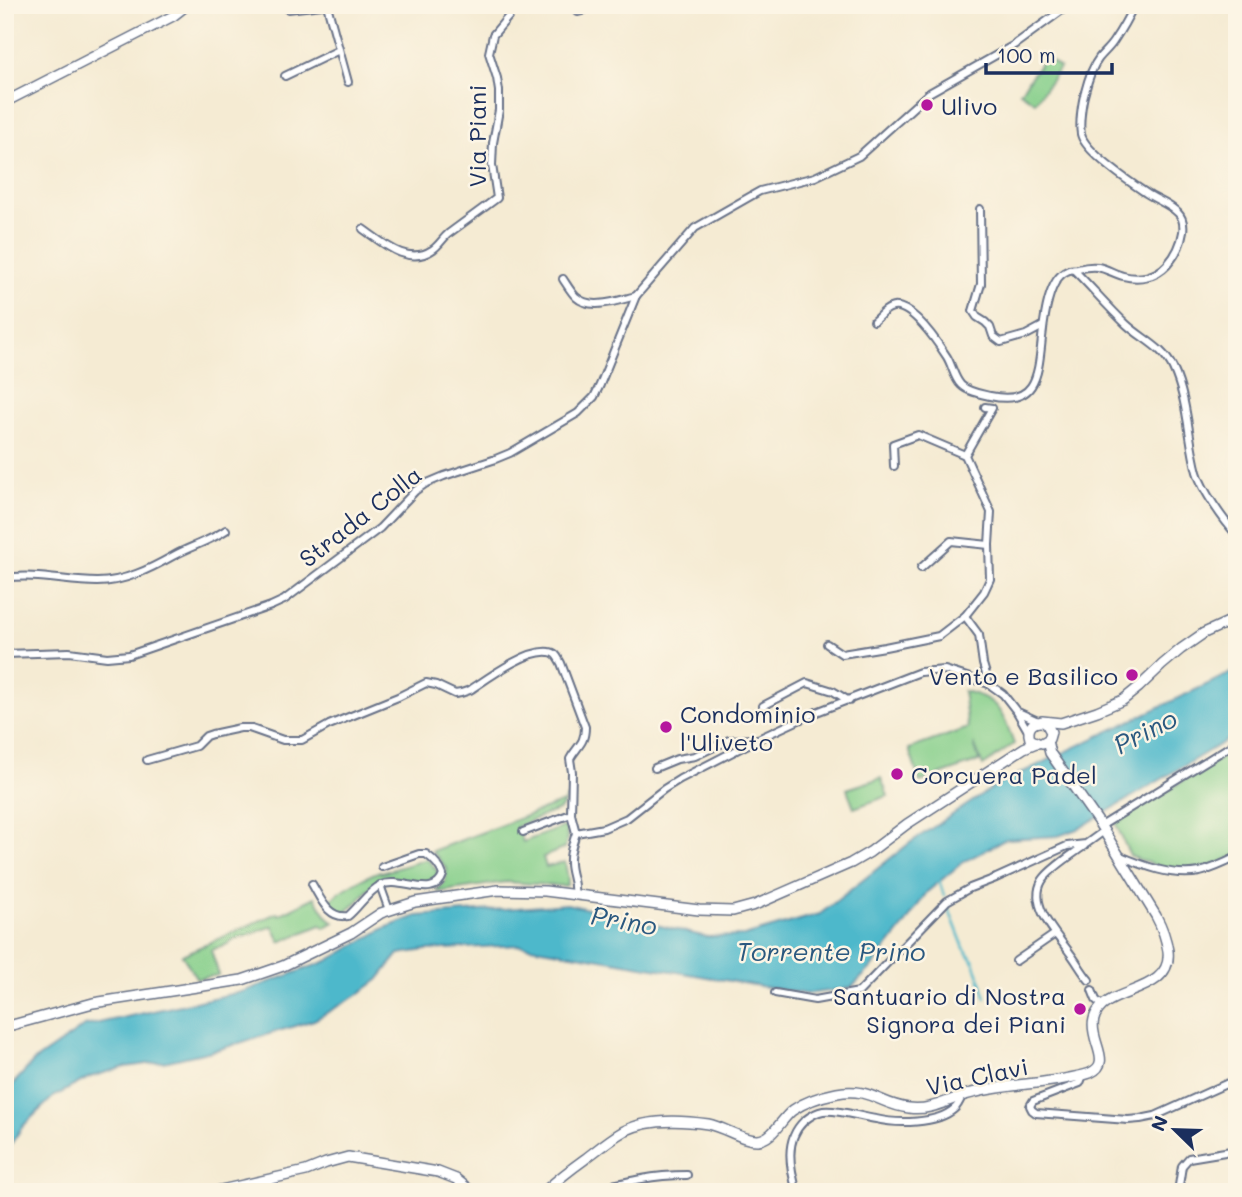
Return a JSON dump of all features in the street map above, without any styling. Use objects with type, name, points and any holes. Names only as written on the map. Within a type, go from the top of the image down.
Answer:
[{"type":"main road","points":[[5,102],[173,16],[187,5]]},
{"type":"main road","points":[[1024,748],[1031,724],[1040,721],[1061,723],[1123,700],[1181,649],[1237,618]]},
{"type":"main road","points":[[1040,721],[1046,723],[1051,732],[1043,742]]},
{"type":"main road","points":[[5,1027],[93,1003],[242,979],[295,961],[351,933],[381,913],[415,902],[498,890],[574,894],[699,910],[733,911],[755,905],[870,852],[907,824],[1024,748],[1043,742],[1061,723]]},
{"type":"main road","points":[[1028,733],[1030,739],[1043,742],[1101,827],[1162,927],[1169,960],[1162,974],[1155,980],[1110,1001],[1097,1013],[1093,1035],[1101,1055],[1101,1063],[1097,1069],[1083,1075]]},
{"type":"main road","name":"Via Clavi","points":[[546,1189],[606,1143],[635,1127],[664,1121],[685,1121],[718,1126],[743,1137],[760,1140],[767,1138],[794,1110],[809,1101],[826,1096],[857,1091],[908,1108],[931,1107],[983,1090],[1083,1075]]},
{"type":"main road","points":[[212,1192],[306,1171],[348,1157],[438,1172],[456,1179],[472,1192]]},
{"type":"street","points":[[286,5],[288,9],[325,5],[348,82]]},
{"type":"street","name":"Via Piani","points":[[363,229],[399,253],[409,256],[422,255],[437,247],[444,237],[497,198],[492,165],[499,91],[498,78],[489,53],[493,35],[509,16],[513,5]]},
{"type":"street","points":[[572,5],[578,12],[582,11],[583,5]]},
{"type":"street","name":"Strada Colla","points":[[5,654],[69,652],[107,657],[129,655],[256,613],[284,600],[380,528],[425,484],[510,453],[579,413],[594,397],[600,385],[636,296],[687,236],[702,223],[761,191],[816,177],[852,160],[868,149],[929,93],[1020,41],[1071,5]]},
{"type":"street","points":[[874,321],[891,307],[909,311],[947,358],[960,384],[970,391],[991,397],[1013,399],[1025,395],[1038,368],[1043,326],[1053,288],[1059,277],[1067,271],[1099,267],[1124,276],[1142,278],[1164,268],[1174,256],[1181,244],[1184,229],[1178,212],[1115,171],[1086,146],[1080,134],[1085,90],[1093,68],[1122,29],[1135,5]]},
{"type":"street","points":[[285,76],[339,50]]},
{"type":"street","points":[[980,208],[981,284],[974,314],[985,321],[993,336],[1001,342],[1026,335],[1043,326]]},
{"type":"street","points":[[1074,270],[1120,318],[1168,359],[1174,369],[1182,397],[1198,475],[1237,536]]},
{"type":"street","points":[[563,279],[577,298],[585,303],[594,304],[636,296]]},
{"type":"street","points":[[965,455],[992,408],[985,407]]},
{"type":"street","points":[[827,644],[842,654],[939,636],[965,615],[984,593],[990,579],[991,512],[965,455],[918,435],[893,444],[894,466]]},
{"type":"street","points":[[5,578],[21,576],[111,582],[164,562],[226,530]]},
{"type":"street","points":[[921,568],[951,541],[989,545]]},
{"type":"street","points":[[965,615],[979,635],[989,684]]},
{"type":"street","points":[[147,760],[196,746],[206,736],[240,728],[249,728],[283,740],[302,740],[337,721],[398,697],[425,683],[454,694],[461,693],[520,659],[550,652],[557,655],[561,663],[585,736],[581,746],[570,759],[571,814],[576,833],[571,846],[570,864],[574,894]]},
{"type":"street","points":[[576,833],[604,828],[627,818],[680,779],[758,738],[920,672],[945,670],[989,684],[1003,694],[1028,733]]},
{"type":"street","points":[[763,706],[807,684],[833,691],[849,701]]},
{"type":"street","points":[[1017,712],[1040,721]]},
{"type":"street","points":[[654,768],[677,759],[695,756],[729,740],[758,738]]},
{"type":"street","points":[[1089,980],[1055,934],[1040,906],[1038,894],[1042,880],[1086,844],[1101,827],[1237,742]]},
{"type":"street","points":[[523,832],[571,814]]},
{"type":"street","points":[[775,993],[815,1000],[859,992],[947,901],[970,888],[1067,846],[1086,844]]},
{"type":"street","points":[[312,884],[327,909],[341,917],[348,916],[380,885],[396,882],[434,887],[443,875],[441,869],[426,854],[382,867]]},
{"type":"street","points":[[1118,855],[1142,865],[1175,873],[1202,872],[1237,857]]},
{"type":"street","points":[[380,885],[389,910]]},
{"type":"street","points":[[1016,961],[1055,934]]},
{"type":"street","points":[[1092,990],[1103,1006]]},
{"type":"street","points":[[1083,1075],[1080,1083],[1033,1101],[1030,1106],[1032,1111],[1140,1119],[1237,1079]]},
{"type":"street","points":[[797,1192],[790,1164],[792,1141],[796,1130],[810,1116],[822,1111],[834,1111],[881,1121],[939,1118],[957,1108],[962,1096]]},
{"type":"street","points":[[1178,1192],[1182,1166],[1189,1158],[1237,1150]]},
{"type":"street","points":[[546,1189],[566,1191],[660,1176],[687,1175]]},
{"type":"green space","points":[[1045,57],[1060,68],[1035,102],[1020,92]]},
{"type":"green space","points":[[963,691],[984,698],[998,708],[1014,744],[983,766],[974,744],[979,761],[920,782],[909,749],[968,728]]},
{"type":"green space","points":[[1236,749],[1237,856],[1205,868],[1182,871],[1164,868],[1130,856],[1115,822]]},
{"type":"green space","points":[[881,778],[888,796],[854,808],[847,789]]},
{"type":"green space","points":[[567,797],[561,809],[517,826],[523,842],[566,826],[565,848],[543,857],[546,867],[565,862],[567,885],[506,882],[438,892],[445,882],[447,869],[432,851],[564,802]]},
{"type":"green space","points":[[427,859],[438,874],[438,880],[433,883],[383,880],[368,890],[347,911],[335,911],[329,903],[344,889],[374,873]]},
{"type":"green space","points":[[315,897],[334,922],[324,928],[321,925],[280,942],[273,926],[230,941],[211,950],[219,975],[197,979],[182,955],[277,913],[279,915]]},
{"type":"water","name":"Torrente Prino","points":[[1237,670],[1237,734],[1078,829],[1058,836],[1006,839],[963,862],[927,892],[870,969],[851,988],[806,994],[519,945],[399,954],[378,980],[314,1020],[220,1049],[168,1061],[125,1067],[90,1077],[53,1097],[23,1126],[5,1153],[5,1093],[34,1061],[85,1026],[245,991],[327,961],[385,928],[417,916],[567,904],[707,937],[744,936],[820,914],[911,842],[1000,783]]},
{"type":"waterway","points":[[939,880],[944,896]]},
{"type":"waterway","points":[[948,907],[964,948],[973,960],[986,998]]},
{"type":"place","name":"Ulivo","points":[[927,105]]},
{"type":"place","name":"Vento e Basilico","points":[[1132,675]]},
{"type":"place","name":"Condominio l'Uliveto","points":[[666,727]]},
{"type":"place","name":"Corcuera Padel","points":[[897,774]]},
{"type":"place","name":"Santuario di Nostra Signora dei Piani","points":[[1080,1009]]},
{"type":"water label","name":"Prino","points":[[1145,731]]},
{"type":"water label","name":"Prino","points":[[624,920]]}]
